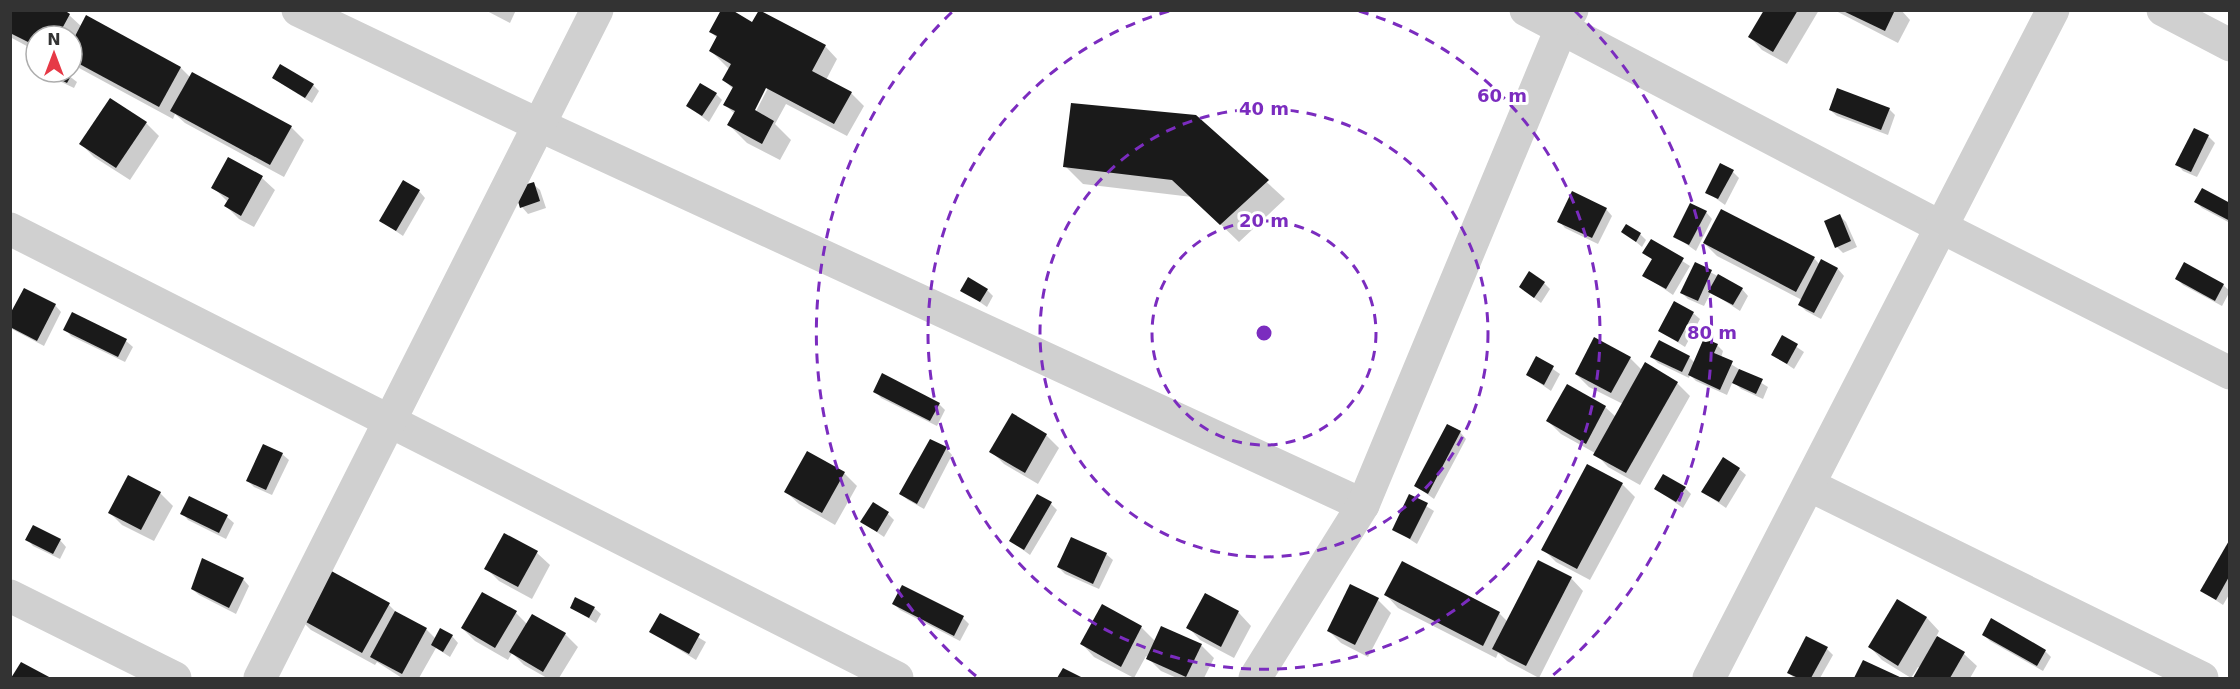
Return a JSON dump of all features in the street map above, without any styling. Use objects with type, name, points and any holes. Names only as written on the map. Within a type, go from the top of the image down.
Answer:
[{"type":"street","points":[[298,10],[539,125],[1363,505]]},
{"type":"street","points":[[260,678],[597,10]]},
{"type":"street","points":[[1526,10],[1566,20],[1941,227],[2229,373]]},
{"type":"street","points":[[1709,678],[2053,10]]},
{"type":"street","points":[[2163,10],[2229,45]]},
{"type":"street","points":[[1255,678],[1363,505],[1566,20]]},
{"type":"street","points":[[10,229],[897,678]]},
{"type":"street","points":[[1809,485],[2202,678]]},
{"type":"street","points":[[10,596],[175,678]]},
{"type":"building","points":[[10,10],[64,10],[70,14],[65,24],[24,24],[24,40],[10,33]]},
{"type":"building","points":[[721,10],[732,10],[752,22],[759,10],[826,45],[812,71],[852,92],[834,124],[766,88],[755,110],[774,121],[762,144],[727,125],[735,111],[723,105],[733,87],[722,80],[731,64],[709,51],[717,36],[709,32]]},
{"type":"building","points":[[1764,10],[1798,10],[1773,52],[1748,37]]},
{"type":"building","points":[[1841,10],[1895,10],[1885,31]]},
{"type":"building","points":[[86,15],[181,67],[159,107],[84,66],[84,24],[81,24]]},
{"type":"building","points":[[280,64],[314,84],[305,98],[272,78]]},
{"type":"building","points":[[192,72],[292,126],[270,165],[170,111]]},
{"type":"building","points":[[700,83],[717,93],[702,116],[686,106]]},
{"type":"building","points":[[1837,88],[1890,108],[1881,130],[1829,110]]},
{"type":"building","points":[[110,98],[147,122],[116,168],[79,144]]},
{"type":"building","points":[[1071,103],[1196,115],[1269,180],[1220,225],[1172,180],[1063,167]]},
{"type":"building","points":[[2194,128],[2209,135],[2191,172],[2175,165]]},
{"type":"building","points":[[228,157],[263,176],[241,216],[224,206],[229,198],[211,188]]},
{"type":"building","points":[[1720,163],[1734,170],[1718,199],[1705,193]]},
{"type":"building","points":[[403,180],[420,190],[396,231],[379,221]]},
{"type":"building","points":[[534,182],[540,201],[520,208],[514,188]]},
{"type":"building","points":[[2202,188],[2230,203],[2230,221],[2194,202]]},
{"type":"building","points":[[1572,191],[1607,208],[1592,238],[1557,222]]},
{"type":"building","points":[[1690,203],[1707,211],[1689,245],[1673,237]]},
{"type":"building","points":[[1721,209],[1815,257],[1796,292],[1703,243]]},
{"type":"building","points":[[1840,214],[1851,241],[1835,248],[1824,221]]},
{"type":"building","points":[[1626,224],[1641,233],[1636,242],[1621,232]]},
{"type":"building","points":[[1651,239],[1684,258],[1666,289],[1642,276],[1652,259],[1642,253]]},
{"type":"building","points":[[1821,259],[1838,268],[1814,313],[1798,305]]},
{"type":"building","points":[[1695,262],[1712,270],[1698,301],[1680,293]]},
{"type":"building","points":[[2184,262],[2224,284],[2215,301],[2175,279]]},
{"type":"building","points":[[1529,271],[1545,282],[1534,298],[1519,287]]},
{"type":"building","points":[[1718,274],[1743,288],[1733,305],[1708,292]]},
{"type":"building","points":[[968,277],[988,289],[980,302],[960,291]]},
{"type":"building","points":[[24,288],[56,304],[37,341],[10,327],[10,314]]},
{"type":"building","points":[[1674,301],[1694,312],[1678,342],[1658,331]]},
{"type":"building","points":[[72,312],[127,339],[118,357],[63,330]]},
{"type":"building","points":[[1782,335],[1798,344],[1787,364],[1771,355]]},
{"type":"building","points":[[1594,337],[1631,357],[1611,393],[1575,374]]},
{"type":"building","points":[[1704,338],[1718,344],[1714,353],[1733,361],[1720,390],[1688,375]]},
{"type":"building","points":[[1659,340],[1690,356],[1682,372],[1650,357]]},
{"type":"building","points":[[1536,356],[1554,366],[1544,385],[1526,375]]},
{"type":"building","points":[[1645,362],[1678,382],[1626,473],[1593,455]]},
{"type":"building","points":[[1739,369],[1763,379],[1756,394],[1732,383]]},
{"type":"building","points":[[882,373],[940,403],[930,421],[873,392]]},
{"type":"building","points":[[1567,384],[1606,406],[1586,444],[1546,421]]},
{"type":"building","points":[[1012,413],[1047,434],[1025,473],[989,452]]},
{"type":"building","points":[[1447,424],[1461,431],[1428,494],[1414,486]]},
{"type":"building","points":[[930,439],[947,447],[917,504],[899,494]]},
{"type":"building","points":[[263,444],[283,453],[266,490],[246,481]]},
{"type":"building","points":[[807,451],[845,472],[822,513],[784,492]]},
{"type":"building","points":[[1723,457],[1740,468],[1719,502],[1701,492]]},
{"type":"building","points":[[1587,464],[1623,483],[1577,569],[1541,550]]},
{"type":"building","points":[[1663,474],[1686,487],[1676,502],[1654,489]]},
{"type":"building","points":[[128,475],[161,492],[141,530],[108,513]]},
{"type":"building","points":[[1037,494],[1052,502],[1024,550],[1009,541]]},
{"type":"building","points":[[1409,494],[1428,503],[1410,539],[1392,530]]},
{"type":"building","points":[[189,496],[228,515],[219,533],[180,514]]},
{"type":"building","points":[[873,502],[889,512],[877,532],[860,522]]},
{"type":"building","points":[[33,525],[61,539],[53,554],[25,540]]},
{"type":"building","points":[[504,533],[538,551],[518,587],[484,569]]},
{"type":"building","points":[[1071,537],[1107,553],[1093,584],[1057,567]]},
{"type":"building","points":[[2230,539],[2230,575],[2216,600],[2200,591]]},
{"type":"building","points":[[202,558],[244,578],[229,608],[191,589]]},
{"type":"building","points":[[1538,560],[1572,577],[1526,666],[1492,649]]},
{"type":"building","points":[[1402,561],[1500,612],[1483,646],[1384,595]]},
{"type":"building","points":[[324,567],[390,603],[362,653],[297,617]]},
{"type":"building","points":[[1350,584],[1379,598],[1355,645],[1327,631]]},
{"type":"building","points":[[902,585],[964,616],[954,636],[892,604]]},
{"type":"building","points":[[482,592],[517,611],[495,648],[461,628]]},
{"type":"building","points":[[1205,593],[1239,611],[1221,647],[1186,628]]},
{"type":"building","points":[[575,597],[595,607],[589,618],[570,608]]},
{"type":"building","points":[[1897,599],[1927,617],[1898,666],[1868,647]]},
{"type":"building","points":[[1102,604],[1142,626],[1121,667],[1080,644]]},
{"type":"building","points":[[395,611],[427,628],[402,674],[370,657]]},
{"type":"building","points":[[660,613],[700,634],[689,654],[649,632]]},
{"type":"building","points":[[532,614],[566,633],[543,672],[509,652]]},
{"type":"building","points":[[1991,618],[2046,650],[2037,666],[1982,635]]},
{"type":"building","points":[[1161,626],[1202,644],[1186,677],[1146,659]]},
{"type":"building","points":[[440,628],[453,635],[443,652],[431,645]]},
{"type":"building","points":[[1806,636],[1828,647],[1811,678],[1798,678],[1787,673]]},
{"type":"building","points":[[1937,636],[1965,652],[1950,678],[1913,678]]},
{"type":"building","points":[[1863,660],[1902,678],[1854,678]]},
{"type":"building","points":[[21,662],[51,678],[11,678]]},
{"type":"building","points":[[1063,668],[1083,678],[1057,678]]}]
